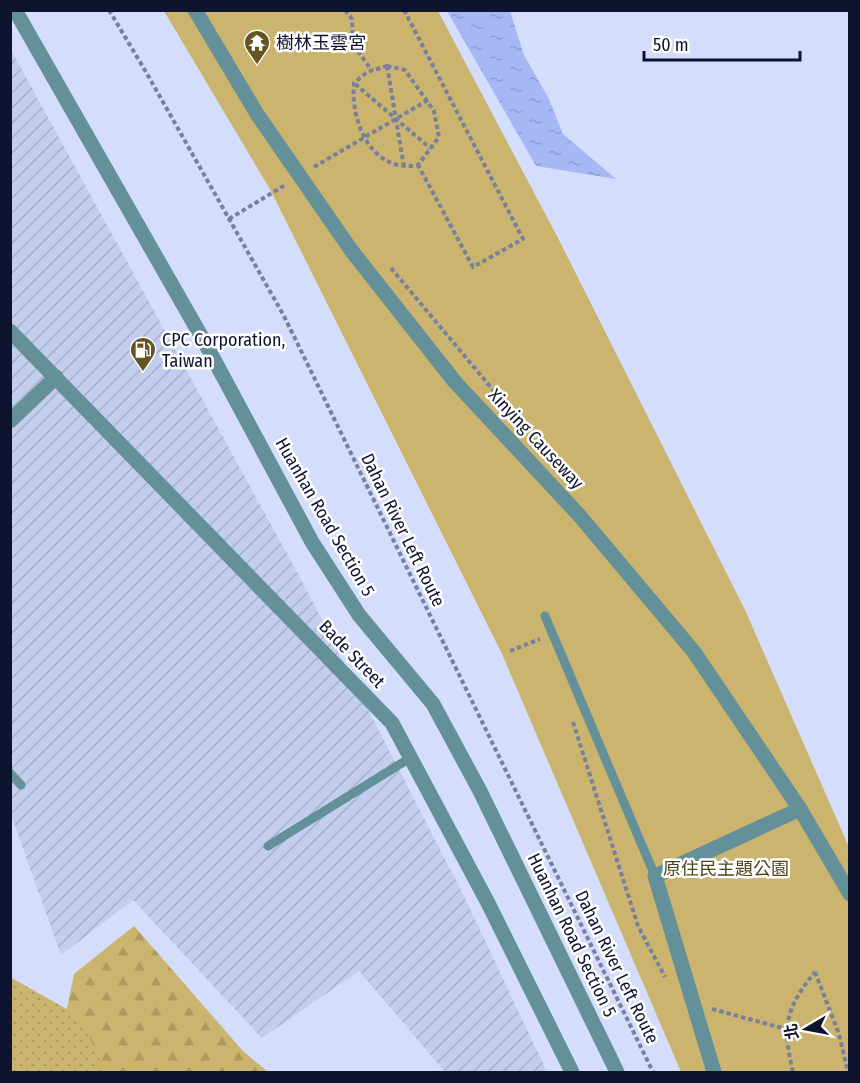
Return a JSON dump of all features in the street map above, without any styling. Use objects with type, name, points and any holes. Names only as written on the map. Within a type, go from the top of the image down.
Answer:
[{"type":"street","name":"Huanhan Road Section 5","points":[[15,10],[204,341],[312,542],[359,615],[433,704],[480,791],[617,1072]]},
{"type":"street","name":"Xinying Causeway","points":[[195,10],[257,114],[351,250],[455,382],[579,515],[694,652],[800,809],[849,894]]},
{"type":"street","name":"Bade Street","points":[[10,331],[392,723],[488,903],[572,1072]]},
{"type":"street","points":[[10,421],[56,377]]},
{"type":"street","points":[[714,1072],[655,876],[800,809]]},
{"type":"lane","points":[[545,616],[655,876]]},
{"type":"lane","points":[[268,846],[410,758]]},
{"type":"lane","points":[[10,773],[21,785]]},
{"type":"path","name":"Dahan River Left Route","points":[[109,10],[284,316],[652,1072]]},
{"type":"path","points":[[345,10],[352,19],[353,44],[372,71]]},
{"type":"path","points":[[404,10],[523,239],[473,267],[418,165]]},
{"type":"path","points":[[387,66],[404,167]]},
{"type":"path","points":[[387,66],[405,70],[434,111],[439,136],[418,165],[404,167],[392,165],[380,158],[366,138],[352,104],[354,83],[372,71],[387,66]]},
{"type":"path","points":[[354,83],[430,148]]},
{"type":"path","points":[[366,138],[428,100]]},
{"type":"path","points":[[229,219],[268,197]]},
{"type":"path","points":[[510,651],[553,634]]},
{"type":"path","points":[[541,638],[546,647]]},
{"type":"path","points":[[571,713],[575,734],[638,926],[670,986]]},
{"type":"path","points":[[793,1072],[786,1043],[787,1018],[796,996],[815,972],[839,1034],[848,1072]]},
{"type":"path","points":[[694,1004],[786,1029]]},
{"type":"shaded area","points":[[10,48],[304,585],[464,896],[547,1072],[445,1072],[359,971],[262,1038],[133,900],[61,955],[10,812]]},
{"type":"green space","name":"原住民主題公園","points":[[164,11],[438,11],[558,238],[745,610],[849,847],[849,1072],[681,1072],[502,654],[271,191]]},
{"type":"green space","points":[[134,926],[243,1051],[268,1072],[74,1072],[60,1043],[74,974]]},
{"type":"green space","points":[[10,977],[79,1016],[106,1072],[11,1072]]},
{"type":"water","points":[[447,11],[510,11],[524,55],[549,99],[563,134],[616,179],[536,166]]},
{"type":"place","name":"樹林玉雲宮","points":[[257,66]]},
{"type":"place","name":"CPC Corporation, Taiwan","points":[[143,373]]}]
